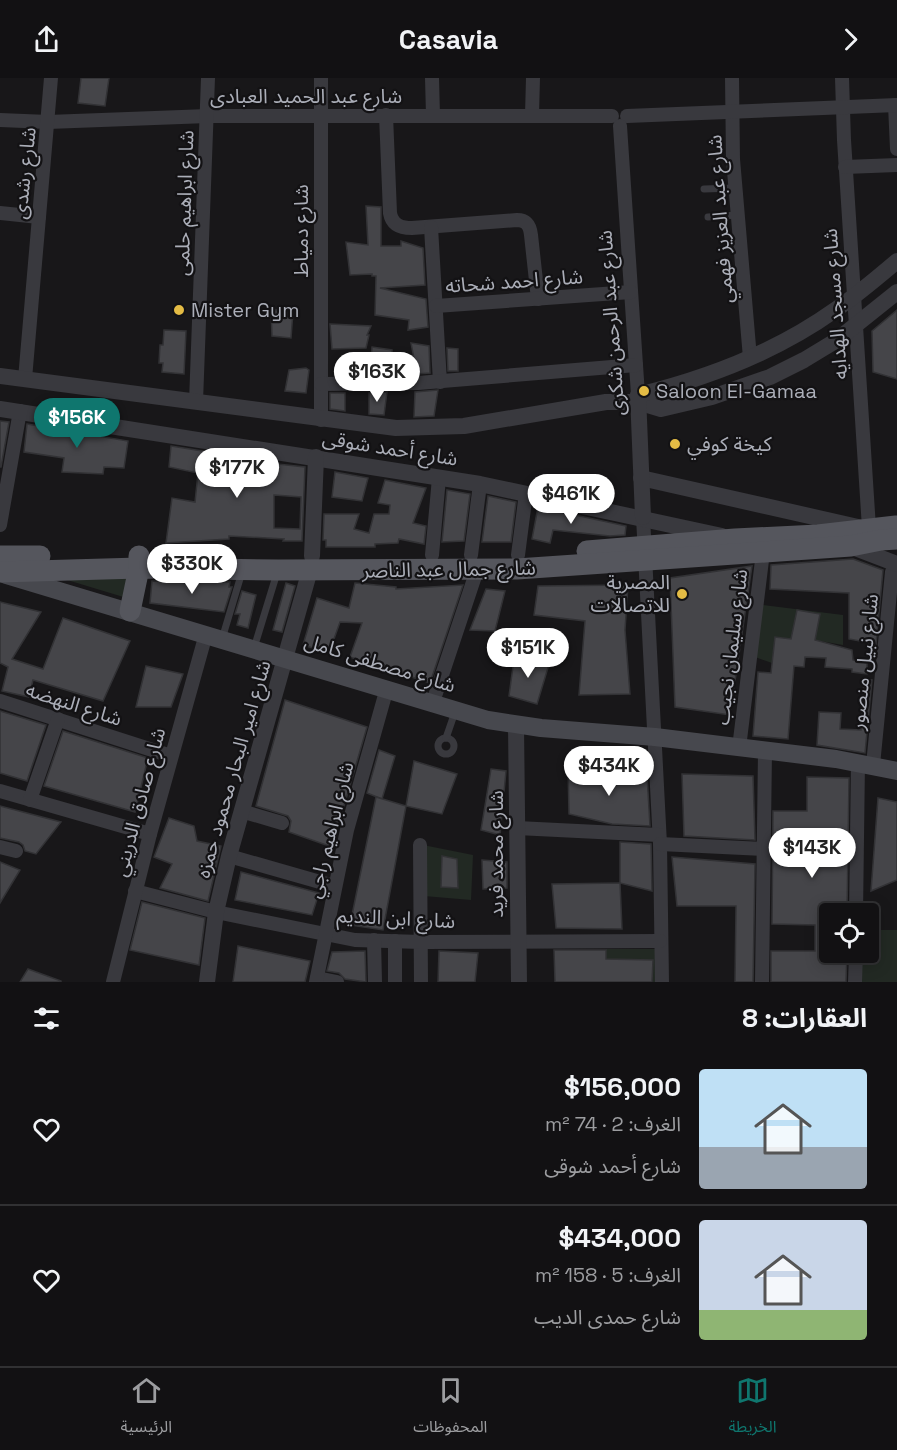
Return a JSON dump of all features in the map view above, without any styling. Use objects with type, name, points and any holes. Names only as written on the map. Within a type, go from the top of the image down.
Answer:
[{"type":"main road","name":"شارع جمال عبد الناصر","points":[[0,556],[139,562],[242,570],[278,570],[311,563],[432,555],[474,562],[547,568],[735,539],[897,525]]},
{"type":"main road","name":"شارع جمال عبد الناصر","points":[[0,573],[139,562],[474,562],[518,555],[575,552],[644,554],[763,552],[851,546],[897,539]]},
{"type":"main road","points":[[130,611],[139,562]]},
{"type":"main road","name":"شارع مصطفى كامل","points":[[0,573],[516,726],[655,737],[866,764],[897,771]]},
{"type":"street","name":"شارع رشدى","points":[[25,380],[51,78]]},
{"type":"street","name":"شارع ابراهيم حلمى","points":[[196,402],[208,78]]},
{"type":"street","name":"شارع دمياط","points":[[321,78],[321,420]]},
{"type":"street","points":[[432,78],[433,115]]},
{"type":"street","points":[[532,115],[534,78]]},
{"type":"street","name":"شارع عبد العزيز فهمي","points":[[732,78],[735,188],[750,358]]},
{"type":"street","name":"شارع مسجد الهدايه","points":[[843,78],[845,167],[867,528]]},
{"type":"street","name":"شارع عبد الحميد العبادى","points":[[0,120],[48,122],[207,116],[433,115],[532,115],[619,119],[896,105]]},
{"type":"street","points":[[896,105],[897,149]]},
{"type":"street","points":[[386,116],[391,218],[402,227],[517,220],[525,222],[531,231],[538,299]]},
{"type":"street","name":"شارع عبد الرحمن شكرى","points":[[619,119],[636,365],[643,518]]},
{"type":"street","points":[[845,167],[897,165]]},
{"type":"street","points":[[0,213],[39,217]]},
{"type":"street","points":[[431,227],[440,382]]},
{"type":"street","points":[[638,399],[697,380],[782,343],[835,310],[897,261]]},
{"type":"street","name":"شارع احمد شحاته","points":[[436,306],[631,292]]},
{"type":"street","points":[[638,399],[661,409],[683,405],[770,377],[804,360],[856,326],[897,292]]},
{"type":"street","points":[[321,384],[440,382],[636,365]]},
{"type":"street","name":"شارع أحمد شوقى","points":[[0,376],[321,420],[396,428],[442,428],[476,424],[606,402],[638,399]]},
{"type":"street","name":"شارع أحمد شوقى","points":[[0,409],[480,484],[735,539]]},
{"type":"street","points":[[0,525],[20,411]]},
{"type":"street","name":"شارع امير البحار محمود حمزه","points":[[207,982],[216,912],[229,856],[311,563],[316,457]]},
{"type":"street","points":[[432,555],[440,477]]},
{"type":"street","points":[[641,478],[867,528]]},
{"type":"street","points":[[433,702],[474,562],[480,484]]},
{"type":"street","points":[[518,555],[526,493]]},
{"type":"street","points":[[643,518],[655,737],[662,982]]},
{"type":"street","points":[[802,535],[851,546],[897,564]]},
{"type":"street","name":"شارع سليمان نجيب","points":[[739,748],[763,552]]},
{"type":"street","name":"شارع نبيل منصور","points":[[857,903],[866,764],[892,573],[897,564]]},
{"type":"street","name":"شارع صادق الدريني","points":[[112,982],[171,756],[214,636]]},
{"type":"street","name":"شارع ابراهيم راجي","points":[[316,980],[347,830],[387,688]]},
{"type":"street","name":"شارع النهضه","points":[[0,700],[171,756]]},
{"type":"street","points":[[30,800],[58,719]]},
{"type":"street","name":"شارع محمد فريد","points":[[516,726],[519,982]]},
{"type":"street","points":[[762,982],[765,751]]},
{"type":"street","points":[[0,791],[150,834]]},
{"type":"street","points":[[241,811],[282,822]]},
{"type":"street","points":[[517,828],[764,849]]},
{"type":"street","points":[[420,845],[421,982]]},
{"type":"street","points":[[0,847],[16,851]]},
{"type":"street","points":[[229,856],[334,886]]},
{"type":"street","name":"شارع ابن النديم","points":[[135,891],[216,912],[325,934],[374,940],[421,942],[660,941]]},
{"type":"street","points":[[374,940],[375,982]]},
{"type":"street","points":[[394,941],[395,982]]},
{"type":"street","points":[[855,982],[856,963]]},
{"type":"street","points":[[316,980],[337,982]]},
{"type":"lane","points":[[705,189],[735,188]]},
{"type":"lane","points":[[708,218],[737,215]]},
{"type":"lane","points":[[214,636],[242,570]]},
{"type":"lane","points":[[254,648],[278,570]]},
{"type":"lane","points":[[446,738],[456,710]]},
{"type":"shaded area","points":[[131,571],[130,599],[54,576]]},
{"type":"shaded area","points":[[763,605],[843,615],[843,645],[814,640],[812,657],[804,657],[806,641],[775,637],[772,663],[755,657]]},
{"type":"shaded area","points":[[423,845],[473,855],[471,900],[424,896]]},
{"type":"shaded area","points":[[879,930],[897,930],[897,982],[862,982],[862,963],[879,963]]},
{"type":"shaded area","points":[[606,949],[662,949],[662,982],[653,982],[653,960],[606,960]]},
{"type":"building","points":[[81,78],[109,78],[105,106],[78,103]]},
{"type":"building","points":[[366,206],[381,207],[381,246],[401,246],[401,241],[423,248],[425,285],[380,288],[426,299],[428,327],[408,330],[409,320],[375,315],[376,276],[372,274],[350,275],[346,242],[368,245]]},
{"type":"building","points":[[271,309],[293,312],[291,338],[272,336]]},
{"type":"building","points":[[897,310],[897,379],[873,372],[872,331]]},
{"type":"building","points":[[330,324],[371,326],[367,335],[369,335],[366,348],[332,349]]},
{"type":"building","points":[[164,330],[186,331],[184,374],[162,372],[163,363],[159,363]]},
{"type":"building","points":[[411,343],[429,346],[430,373],[417,374]]},
{"type":"building","points":[[372,347],[392,350],[392,374],[370,374]]},
{"type":"building","points":[[447,348],[458,349],[458,371],[448,371]]},
{"type":"building","points":[[306,368],[309,370],[306,393],[285,391],[289,370]]},
{"type":"building","points":[[438,390],[434,416],[414,417],[415,392]]},
{"type":"building","points":[[387,392],[384,415],[369,414],[369,393]]},
{"type":"building","points":[[330,393],[345,393],[345,411],[330,409]]},
{"type":"building","points":[[0,421],[9,422],[1,467],[0,467]]},
{"type":"building","points":[[27,424],[128,441],[124,468],[104,467],[103,474],[62,472],[64,458],[24,452]]},
{"type":"building","points":[[171,446],[305,467],[302,541],[229,536],[229,539],[166,543],[172,498],[195,502],[198,473],[169,467]],"holes":[[[274,495],[301,497],[300,529],[274,528]]]},
{"type":"building","points":[[335,472],[368,478],[362,501],[332,497]]},
{"type":"building","points":[[385,480],[426,488],[413,523],[426,526],[424,544],[399,539],[398,543],[375,544],[375,547],[326,547],[326,540],[323,540],[324,514],[359,514],[354,529],[369,533],[374,514],[389,514],[390,505],[378,503]]},
{"type":"building","points":[[447,490],[470,494],[464,541],[442,542]]},
{"type":"building","points":[[488,496],[516,502],[511,542],[482,542]]},
{"type":"building","points":[[538,507],[626,526],[625,535],[610,536],[553,530],[550,543],[532,539]]},
{"type":"building","points":[[853,559],[883,570],[876,644],[849,639],[849,593],[770,589],[771,565]]},
{"type":"building","points":[[752,566],[730,715],[675,707],[670,578]]},
{"type":"building","points":[[152,581],[230,582],[229,587],[232,587],[224,612],[150,603]]},
{"type":"building","points":[[286,583],[295,586],[282,632],[273,630]]},
{"type":"building","points":[[355,583],[396,587],[396,589],[463,585],[430,683],[350,657],[362,623],[340,622],[329,653],[303,645],[317,598],[349,608]]},
{"type":"building","points":[[628,585],[625,630],[630,694],[579,695],[585,621],[534,615],[538,586]]},
{"type":"building","points":[[486,589],[505,591],[495,631],[470,630]]},
{"type":"building","points":[[242,591],[256,595],[248,628],[237,625],[240,614],[235,614]]},
{"type":"building","points":[[0,602],[41,612],[12,659],[43,669],[63,618],[130,641],[103,701],[33,680],[29,697],[2,691],[8,667],[0,663]]},
{"type":"building","points":[[797,610],[820,614],[815,640],[852,650],[853,660],[867,663],[867,674],[852,672],[852,669],[825,667],[826,658],[805,657],[804,667],[794,666],[788,739],[753,736],[758,672],[771,673],[775,637],[791,639]]},
{"type":"building","points":[[514,659],[550,661],[537,704],[509,696]]},
{"type":"building","points":[[146,666],[183,674],[171,707],[136,707]]},
{"type":"building","points":[[864,679],[872,680],[865,753],[817,745],[819,712],[841,713],[840,729],[861,730]]},
{"type":"building","points":[[285,700],[367,727],[332,847],[289,832],[291,821],[288,816],[256,806]]},
{"type":"building","points":[[0,711],[46,725],[27,781],[0,773]]},
{"type":"building","points":[[63,731],[148,758],[135,812],[44,786]]},
{"type":"building","points":[[379,750],[395,756],[382,799],[367,793]]},
{"type":"building","points":[[414,761],[457,774],[442,814],[406,806]]},
{"type":"building","points":[[568,768],[647,775],[650,826],[612,824],[569,814]]},
{"type":"building","points":[[491,769],[506,771],[500,835],[481,830]]},
{"type":"building","points":[[682,774],[753,776],[755,840],[684,836]]},
{"type":"building","points":[[807,777],[849,778],[847,903],[819,903],[819,963],[847,963],[846,982],[771,982],[771,951],[815,951],[815,925],[772,924],[773,811],[807,811]]},
{"type":"building","points":[[376,797],[406,806],[383,930],[350,925]]},
{"type":"building","points":[[878,798],[897,802],[897,880],[871,891]]},
{"type":"building","points":[[0,806],[61,822],[36,854],[25,851],[19,842],[0,838]]},
{"type":"building","points":[[169,818],[194,826],[197,841],[221,846],[208,901],[160,888],[172,864],[154,857]]},
{"type":"building","points":[[620,842],[651,844],[652,891],[620,883]]},
{"type":"building","points":[[442,856],[457,859],[458,888],[441,887]]},
{"type":"building","points":[[672,857],[755,864],[753,982],[735,982],[736,906],[677,906]]},
{"type":"building","points":[[482,860],[507,862],[507,888],[483,889]]},
{"type":"building","points":[[0,862],[20,870],[0,903]]},
{"type":"building","points":[[241,872],[319,893],[312,915],[235,900]]},
{"type":"building","points":[[620,883],[622,929],[556,928],[552,884]]},
{"type":"building","points":[[142,902],[205,918],[199,965],[130,950]]},
{"type":"building","points":[[238,946],[310,961],[305,982],[233,982]]},
{"type":"building","points":[[554,950],[606,950],[606,959],[653,960],[652,982],[555,982]]},
{"type":"building","points":[[365,951],[366,982],[345,979],[339,973],[327,971],[332,952]]},
{"type":"building","points":[[439,951],[478,953],[475,982],[438,982]]},
{"type":"building","points":[[28,969],[61,981],[61,982],[20,982]]},
{"type":"place","name":"Mister Gym","points":[[179,310]]},
{"type":"place","name":"Saloon El-Gamaa","points":[[644,391]]},
{"type":"place","name":"كيخة كوفي","points":[[675,444]]},
{"type":"place","name":"المصرية للاتصالات","points":[[682,594]]}]
